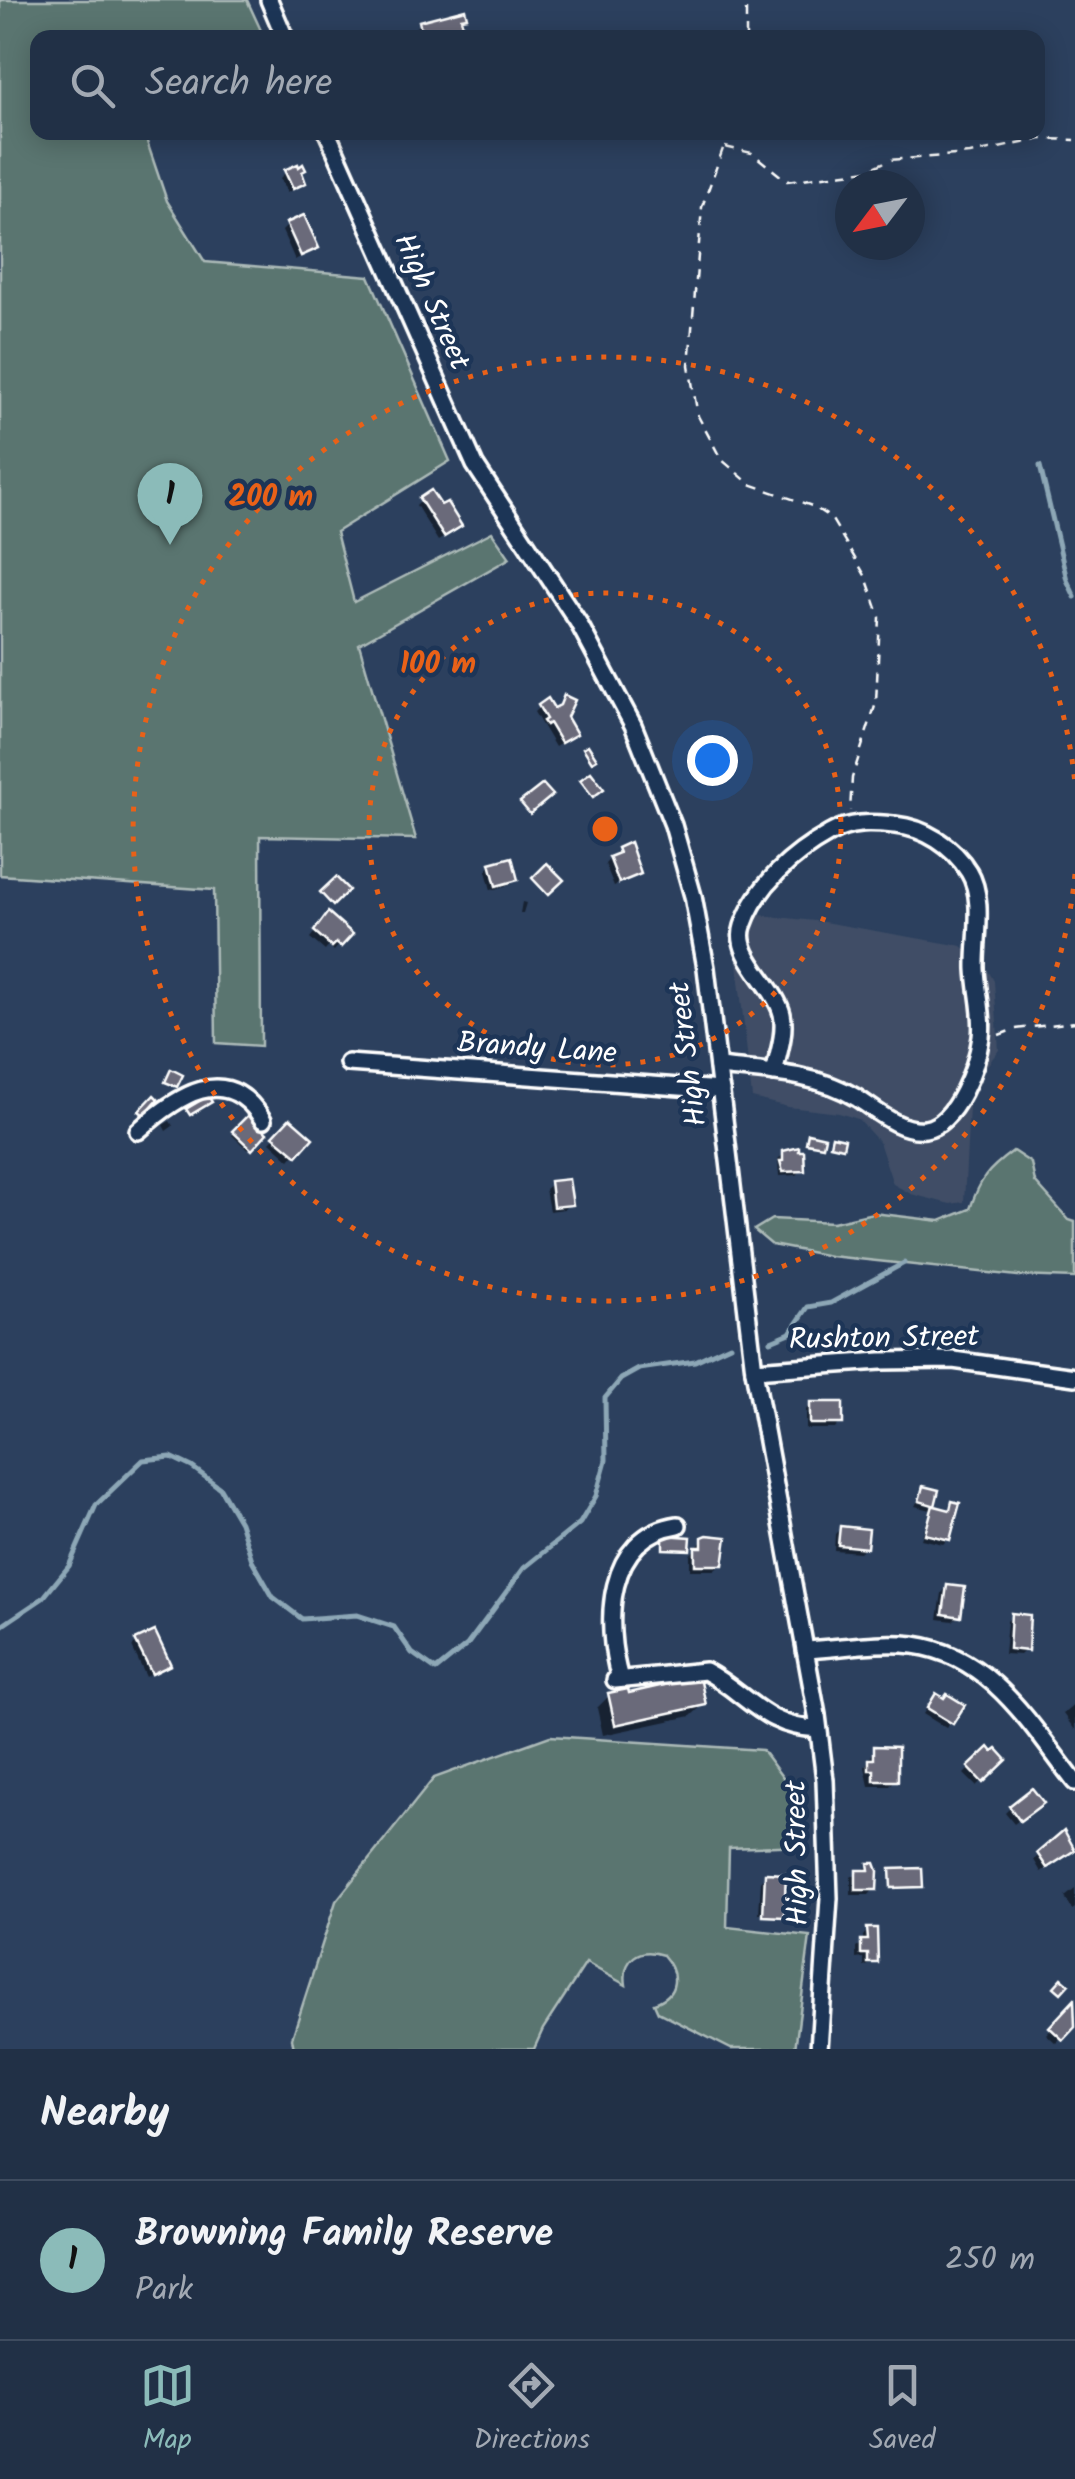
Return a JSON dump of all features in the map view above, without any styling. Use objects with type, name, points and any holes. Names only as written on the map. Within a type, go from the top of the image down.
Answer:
[{"type":"street","points":[[269,0],[282,30]]},
{"type":"street","name":"High Street","points":[[331,140],[475,465],[578,622],[633,726],[673,825],[693,896],[706,968],[754,1370],[818,1729],[829,1838],[819,2049]]},
{"type":"street","points":[[718,1068],[825,1081],[896,1123],[925,1129],[940,1123],[962,1097],[982,1035],[976,974],[976,890],[969,872],[944,842],[908,827],[865,822],[838,829],[800,850],[752,904],[741,932],[746,952],[782,1014],[774,1073]]},
{"type":"street","name":"Brandy Lane","points":[[348,1062],[721,1090]]},
{"type":"street","points":[[138,1131],[170,1104],[206,1087],[248,1100],[262,1120]]},
{"type":"street","name":"Rushton Street","points":[[754,1370],[953,1360],[1075,1378]]},
{"type":"street","points":[[678,1525],[660,1528],[644,1538],[620,1574],[609,1621],[618,1680],[704,1671],[770,1718],[792,1727],[818,1729]]},
{"type":"street","points":[[805,1650],[892,1644],[937,1649],[959,1656],[1009,1698],[1075,1782]]},
{"type":"path","points":[[746,0],[746,30]]},
{"type":"path","points":[[1045,139],[1075,140]]},
{"type":"path","points":[[726,140],[702,206],[689,365],[698,416],[720,459],[750,484],[812,506],[831,518],[866,577],[880,616],[876,704],[852,778],[849,826]]},
{"type":"path","points":[[724,146],[752,153],[787,181],[868,170],[889,160],[970,154],[1036,140]]},
{"type":"path","points":[[982,1035],[1075,1022]]},
{"type":"shaded area","points":[[751,914],[824,922],[962,946],[986,967],[994,981],[999,1050],[979,1076],[969,1107],[964,1202],[950,1204],[911,1194],[893,1184],[879,1142],[858,1119],[752,1098],[733,927],[740,917]]},
{"type":"green space","points":[[0,0],[247,0],[261,30],[30,30],[30,140],[146,140],[167,201],[205,262],[369,276],[450,461],[336,532],[354,602],[492,532],[510,558],[359,644],[416,839],[260,836],[261,1046],[216,1043],[214,890],[0,875]]},
{"type":"green space","points":[[1013,1151],[1031,1163],[1035,1182],[1075,1222],[1075,1278],[1018,1276],[830,1256],[772,1245],[754,1230],[772,1219],[833,1222],[873,1213],[940,1221],[970,1209],[986,1176]]},
{"type":"green space","points":[[550,1736],[762,1750],[800,1801],[804,1845],[729,1848],[727,1927],[810,1936],[795,2049],[731,2049],[658,2012],[654,2003],[668,1995],[674,1976],[663,1955],[647,1953],[630,1962],[626,1985],[586,1963],[534,2049],[294,2049],[292,2038],[336,1901],[434,1778]]},
{"type":"building","points":[[465,9],[467,17],[461,18],[464,30],[421,30],[419,21]]},
{"type":"building","points":[[298,164],[306,170],[302,172],[306,183],[293,189],[284,170]]},
{"type":"building","points":[[304,215],[319,248],[301,256],[286,223]]},
{"type":"building","points":[[431,490],[441,505],[447,502],[462,526],[444,537],[419,498]]},
{"type":"building","points":[[564,695],[575,700],[567,717],[577,734],[561,743],[549,723],[543,721],[546,719],[538,705],[548,698],[554,708]]},
{"type":"building","points":[[588,745],[597,759],[592,762],[583,748]]},
{"type":"building","points":[[591,772],[604,789],[593,797],[580,780]]},
{"type":"building","points":[[543,784],[553,795],[530,814],[520,802]]},
{"type":"building","points":[[630,842],[641,874],[619,883],[609,857]]},
{"type":"building","points":[[512,857],[518,880],[496,886],[490,863]]},
{"type":"building","points":[[547,863],[564,880],[548,895],[532,878]]},
{"type":"building","points":[[336,877],[349,890],[333,906],[320,892]]},
{"type":"building","points":[[328,912],[353,934],[341,947],[336,943],[332,947],[314,931]]},
{"type":"building","points":[[171,1069],[183,1075],[177,1087],[165,1082]]},
{"type":"building","points":[[154,1095],[158,1099],[144,1115],[139,1111]]},
{"type":"building","points":[[208,1096],[212,1102],[190,1115],[186,1109]]},
{"type":"building","points":[[248,1115],[267,1133],[252,1150],[232,1131]]},
{"type":"building","points":[[290,1118],[313,1138],[297,1156],[273,1136]]},
{"type":"building","points":[[808,1133],[825,1137],[823,1146],[806,1143]]},
{"type":"building","points":[[832,1136],[845,1139],[843,1148],[830,1145]]},
{"type":"building","points":[[799,1147],[799,1151],[804,1151],[805,1171],[783,1172],[783,1151]]},
{"type":"building","points":[[569,1179],[573,1205],[553,1207],[550,1181]]},
{"type":"building","points":[[810,1402],[843,1402],[843,1424],[810,1424]]},
{"type":"building","points":[[923,1486],[939,1490],[935,1506],[950,1510],[952,1501],[960,1503],[950,1540],[925,1534],[933,1505],[919,1501]]},
{"type":"building","points":[[840,1526],[869,1529],[867,1548],[838,1545]]},
{"type":"building","points":[[663,1535],[691,1537],[690,1550],[663,1549]]},
{"type":"building","points":[[702,1537],[727,1537],[723,1565],[695,1565],[695,1547],[702,1547]]},
{"type":"building","points":[[947,1585],[965,1587],[961,1617],[943,1614]]},
{"type":"building","points":[[1011,1613],[1030,1615],[1028,1651],[1009,1649]]},
{"type":"building","points":[[155,1631],[171,1665],[152,1674],[135,1640]]},
{"type":"building","points":[[700,1677],[706,1705],[615,1725],[608,1693],[628,1689],[629,1693]]},
{"type":"building","points":[[936,1693],[944,1698],[947,1694],[965,1705],[953,1724],[927,1708]]},
{"type":"building","points":[[874,1746],[898,1747],[898,1781],[874,1781],[869,1759],[874,1759]]},
{"type":"building","points":[[989,1747],[993,1752],[997,1749],[1007,1760],[983,1783],[968,1767]]},
{"type":"building","points":[[1032,1788],[1044,1803],[1020,1821],[1009,1806]]},
{"type":"building","points":[[1064,1830],[1075,1850],[1047,1868],[1037,1853]]},
{"type":"building","points":[[868,1863],[875,1863],[878,1871],[877,1890],[856,1890],[856,1870],[869,1870]]},
{"type":"building","points":[[922,1868],[923,1887],[891,1888],[890,1869]]},
{"type":"building","points":[[765,1873],[786,1874],[784,1917],[763,1916]]},
{"type":"building","points":[[867,1928],[877,1928],[878,1963],[868,1963],[868,1954],[861,1954],[861,1940],[868,1940]]},
{"type":"building","points":[[1062,1978],[1069,1984],[1061,1993],[1054,1987]]},
{"type":"building","points":[[1074,2000],[1075,2027],[1063,2040],[1049,2027]]},
{"type":"waterway","points":[[1040,466],[1067,580],[1075,597]]},
{"type":"waterway","points":[[771,1341],[790,1333],[808,1307],[831,1303],[904,1263]]},
{"type":"waterway","points":[[0,1627],[43,1598],[69,1566],[96,1505],[143,1460],[171,1457],[220,1488],[240,1522],[252,1560],[273,1597],[302,1619],[357,1615],[394,1627],[412,1653],[436,1670],[467,1645],[524,1568],[580,1523],[596,1496],[606,1460],[605,1398],[621,1379],[639,1369],[695,1361],[730,1345]]},
{"type":"place","name":"Browning Family Reserve","points":[[170,545]]}]
